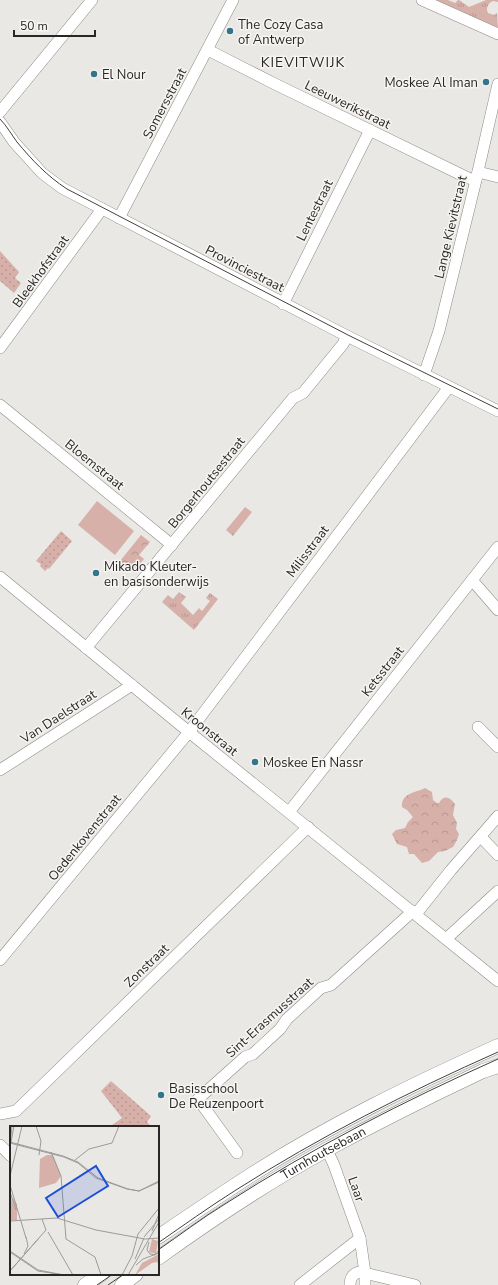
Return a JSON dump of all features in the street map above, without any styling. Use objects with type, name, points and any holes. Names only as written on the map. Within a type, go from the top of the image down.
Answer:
[{"type":"main road","name":"Turnhoutsebaan","points":[[159,1236],[252,1174],[318,1136],[388,1099],[498,1046]]},
{"type":"main road","name":"Turnhoutsebaan","points":[[159,1257],[263,1187],[327,1150],[394,1114],[483,1071],[498,1066]]},
{"type":"main road","points":[[85,1285],[100,1275]]},
{"type":"main road","points":[[122,1285],[135,1275]]},
{"type":"street","points":[[0,112],[92,0]]},
{"type":"street","name":"Somersstraat","points":[[119,218],[233,0]]},
{"type":"street","points":[[422,0],[498,34]]},
{"type":"street","name":"Leeuwerikstraat","points":[[208,50],[468,178],[477,176],[498,177]]},
{"type":"street","name":"Lange Kievitstraat","points":[[424,375],[440,332],[498,86]]},
{"type":"street","name":"Provinciestraat","points":[[0,122],[14,142],[42,173],[62,188],[283,304],[498,411]]},
{"type":"street","name":"Lentestraat","points":[[283,304],[370,130]]},
{"type":"street","name":"Bleekhofstraat","points":[[0,348],[102,209]]},
{"type":"street","name":"Borgerhoutsestraat","points":[[86,648],[293,398],[303,393],[348,336]]},
{"type":"street","name":"Milisstraat","points":[[189,732],[449,387]]},
{"type":"street","name":"Bloemstraat","points":[[0,405],[172,545]]},
{"type":"street","name":"Ketsstraat","points":[[289,812],[498,547]]},
{"type":"street","name":"Kroonstraat","points":[[0,577],[189,732],[498,981]]},
{"type":"street","points":[[472,580],[498,610]]},
{"type":"street","name":"Van Daelstraat","points":[[0,770],[132,685]]},
{"type":"street","points":[[478,727],[498,747]]},
{"type":"street","name":"Oedenkovenstraat","points":[[0,960],[189,732]]},
{"type":"street","name":"Sint-Erasmusstraat","points":[[237,1153],[198,1099],[245,1058],[253,1054],[280,1029],[287,1019],[321,988],[331,985],[414,913],[498,816]]},
{"type":"street","name":"Zonstraat","points":[[0,1114],[16,1111],[308,827]]},
{"type":"street","points":[[481,836],[498,855]]},
{"type":"street","points":[[446,939],[498,891]]},
{"type":"street","points":[[0,1145],[10,1155]]},
{"type":"street","name":"Laar","points":[[327,1150],[334,1165],[360,1238],[365,1273],[365,1285]]},
{"type":"street","points":[[300,1285],[360,1238]]},
{"type":"street","points":[[350,1285],[352,1277],[355,1273],[360,1272],[415,1285]]},
{"type":"green space","points":[[433,0],[448,0],[455,3],[459,0],[469,7],[486,0],[498,0],[498,2],[493,1],[489,3],[487,10],[488,13],[494,15],[497,13],[498,29]]},
{"type":"green space","points":[[0,251],[19,272],[15,278],[21,283],[14,293],[0,281]]},
{"type":"green space","points":[[97,501],[134,531],[115,555],[78,525]]},
{"type":"green space","points":[[245,507],[252,512],[233,536],[226,530]]},
{"type":"green space","points":[[61,531],[72,541],[49,569],[48,568],[45,571],[40,566],[41,564],[36,561]]},
{"type":"green space","points":[[141,535],[150,542],[139,555],[144,559],[133,572],[120,561]]},
{"type":"green space","points":[[179,592],[186,597],[181,603],[193,615],[199,608],[202,611],[210,601],[206,598],[210,593],[218,599],[194,630],[162,602],[168,595],[173,599]]},
{"type":"green space","points":[[425,788],[432,792],[433,800],[437,803],[439,803],[443,798],[447,798],[455,804],[453,815],[457,823],[456,829],[459,834],[453,847],[445,851],[438,852],[429,861],[422,863],[414,854],[409,854],[407,847],[397,844],[392,834],[396,830],[405,828],[413,817],[402,807],[402,802],[406,796]]},
{"type":"green space","points":[[111,1081],[151,1116],[147,1122],[151,1126],[113,1126],[112,1125],[122,1118],[101,1091]]},
{"type":"tram line","points":[[0,119],[17,142],[34,161],[53,179],[67,189],[348,335],[498,409]]},
{"type":"tram line","points":[[159,1242],[226,1196],[299,1152],[397,1099],[498,1052]]},
{"type":"tram line","points":[[159,1249],[216,1209],[291,1164],[359,1126],[498,1059]]},
{"type":"tram line","points":[[97,1285],[112,1275]]},
{"type":"tram line","points":[[108,1285],[123,1275]]},
{"type":"place","name":"The Cozy Casa of Antwerp","points":[[230,31]]},
{"type":"place","name":"El Nour","points":[[94,74]]},
{"type":"place","name":"Moskee Al Iman","points":[[486,82]]},
{"type":"place","name":"Mikado Kleuter- en basisonderwijs","points":[[96,573]]},
{"type":"place","name":"Moskee En Nassr","points":[[255,762]]},
{"type":"place","name":"Basisschool De Reuzenpoort","points":[[161,1095]]},
{"type":"district","name":"KIEVITWIJK","points":[[303,62]]}]
